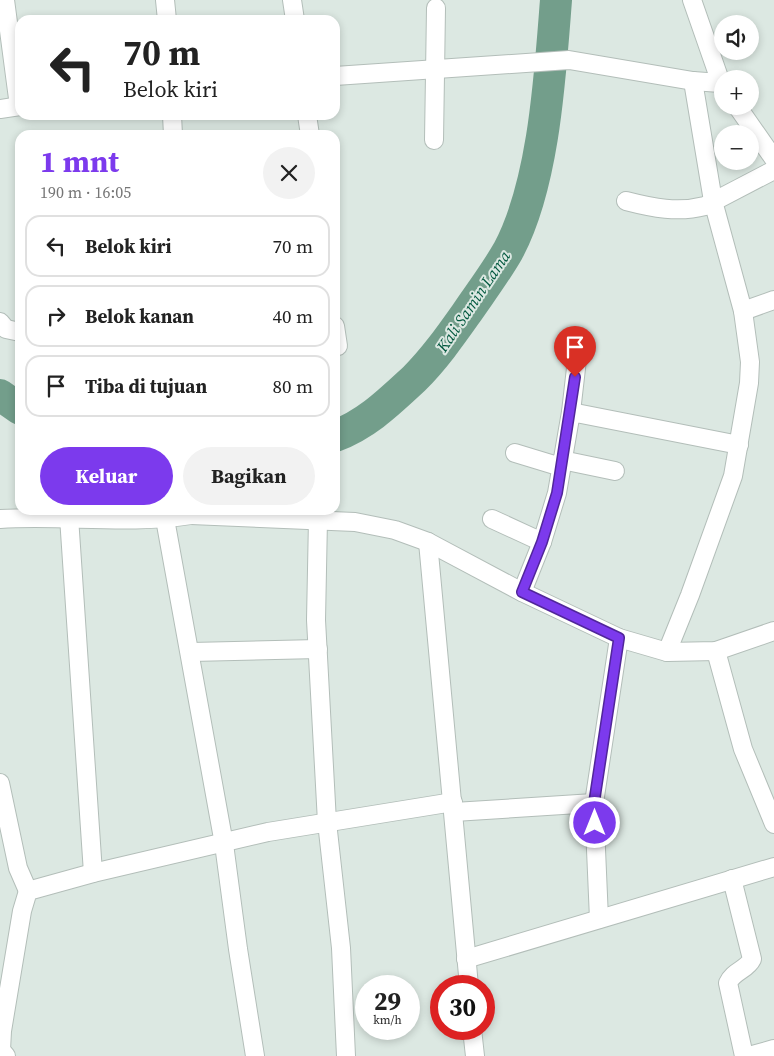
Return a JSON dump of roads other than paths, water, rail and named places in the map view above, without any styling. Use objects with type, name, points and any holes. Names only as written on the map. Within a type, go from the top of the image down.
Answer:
[{"type":"street","points":[[6,0],[15,73]]},
{"type":"street","points":[[166,0],[166,15]]},
{"type":"street","points":[[292,0],[294,15]]},
{"type":"street","points":[[692,0],[716,70]]},
{"type":"street","points":[[434,140],[436,8]]},
{"type":"street","points":[[340,76],[544,60],[569,60],[714,83]]},
{"type":"street","points":[[667,652],[690,595],[733,476],[750,362],[743,311],[713,201],[693,81]]},
{"type":"street","points":[[0,109],[15,107]]},
{"type":"street","points":[[743,115],[774,159]]},
{"type":"street","points":[[626,201],[656,209],[694,209],[774,170]]},
{"type":"street","points":[[743,311],[774,300]]},
{"type":"street","points":[[0,322],[6,329],[15,331]]},
{"type":"street","points":[[522,592],[542,542],[557,493],[571,412],[579,342]]},
{"type":"street","points":[[571,412],[738,445]]},
{"type":"street","points":[[515,453],[562,464],[616,471]]},
{"type":"street","points":[[0,519],[70,517],[165,519],[182,515]]},
{"type":"street","points":[[233,515],[363,523],[395,530],[428,542],[522,592],[619,638],[667,652],[716,651],[774,631]]},
{"type":"street","points":[[70,517],[93,873]]},
{"type":"street","points":[[165,519],[191,652],[224,844],[255,1056]]},
{"type":"street","points":[[318,519],[318,649],[327,822],[341,948],[346,1056]]},
{"type":"street","points":[[492,519],[542,542]]},
{"type":"street","points":[[428,542],[454,807],[468,975]]},
{"type":"street","points":[[599,919],[594,803],[619,638]]},
{"type":"street","points":[[191,652],[318,649]]},
{"type":"street","points":[[716,651],[743,749],[774,824]]},
{"type":"street","points":[[0,783],[18,868],[28,891],[22,911],[2,1031],[1,1050],[6,1056]]},
{"type":"street","points":[[28,891],[93,873],[224,844],[268,832],[327,822],[454,807],[594,803]]},
{"type":"street","points":[[466,959],[774,867]]},
{"type":"street","points":[[732,879],[752,959],[749,965],[734,974],[728,983],[744,1056]]},
{"type":"street","points":[[473,1040],[474,1056]]},
{"type":"street","points":[[749,1056],[774,1049]]},
{"type":"waterway","name":"Kali Samin Lama","points":[[340,434],[377,412],[422,371],[455,329],[508,251],[530,194],[537,162],[548,95],[556,0]]},
{"type":"waterway","name":"Kali Samin Lama","points":[[0,395],[15,406]]}]
